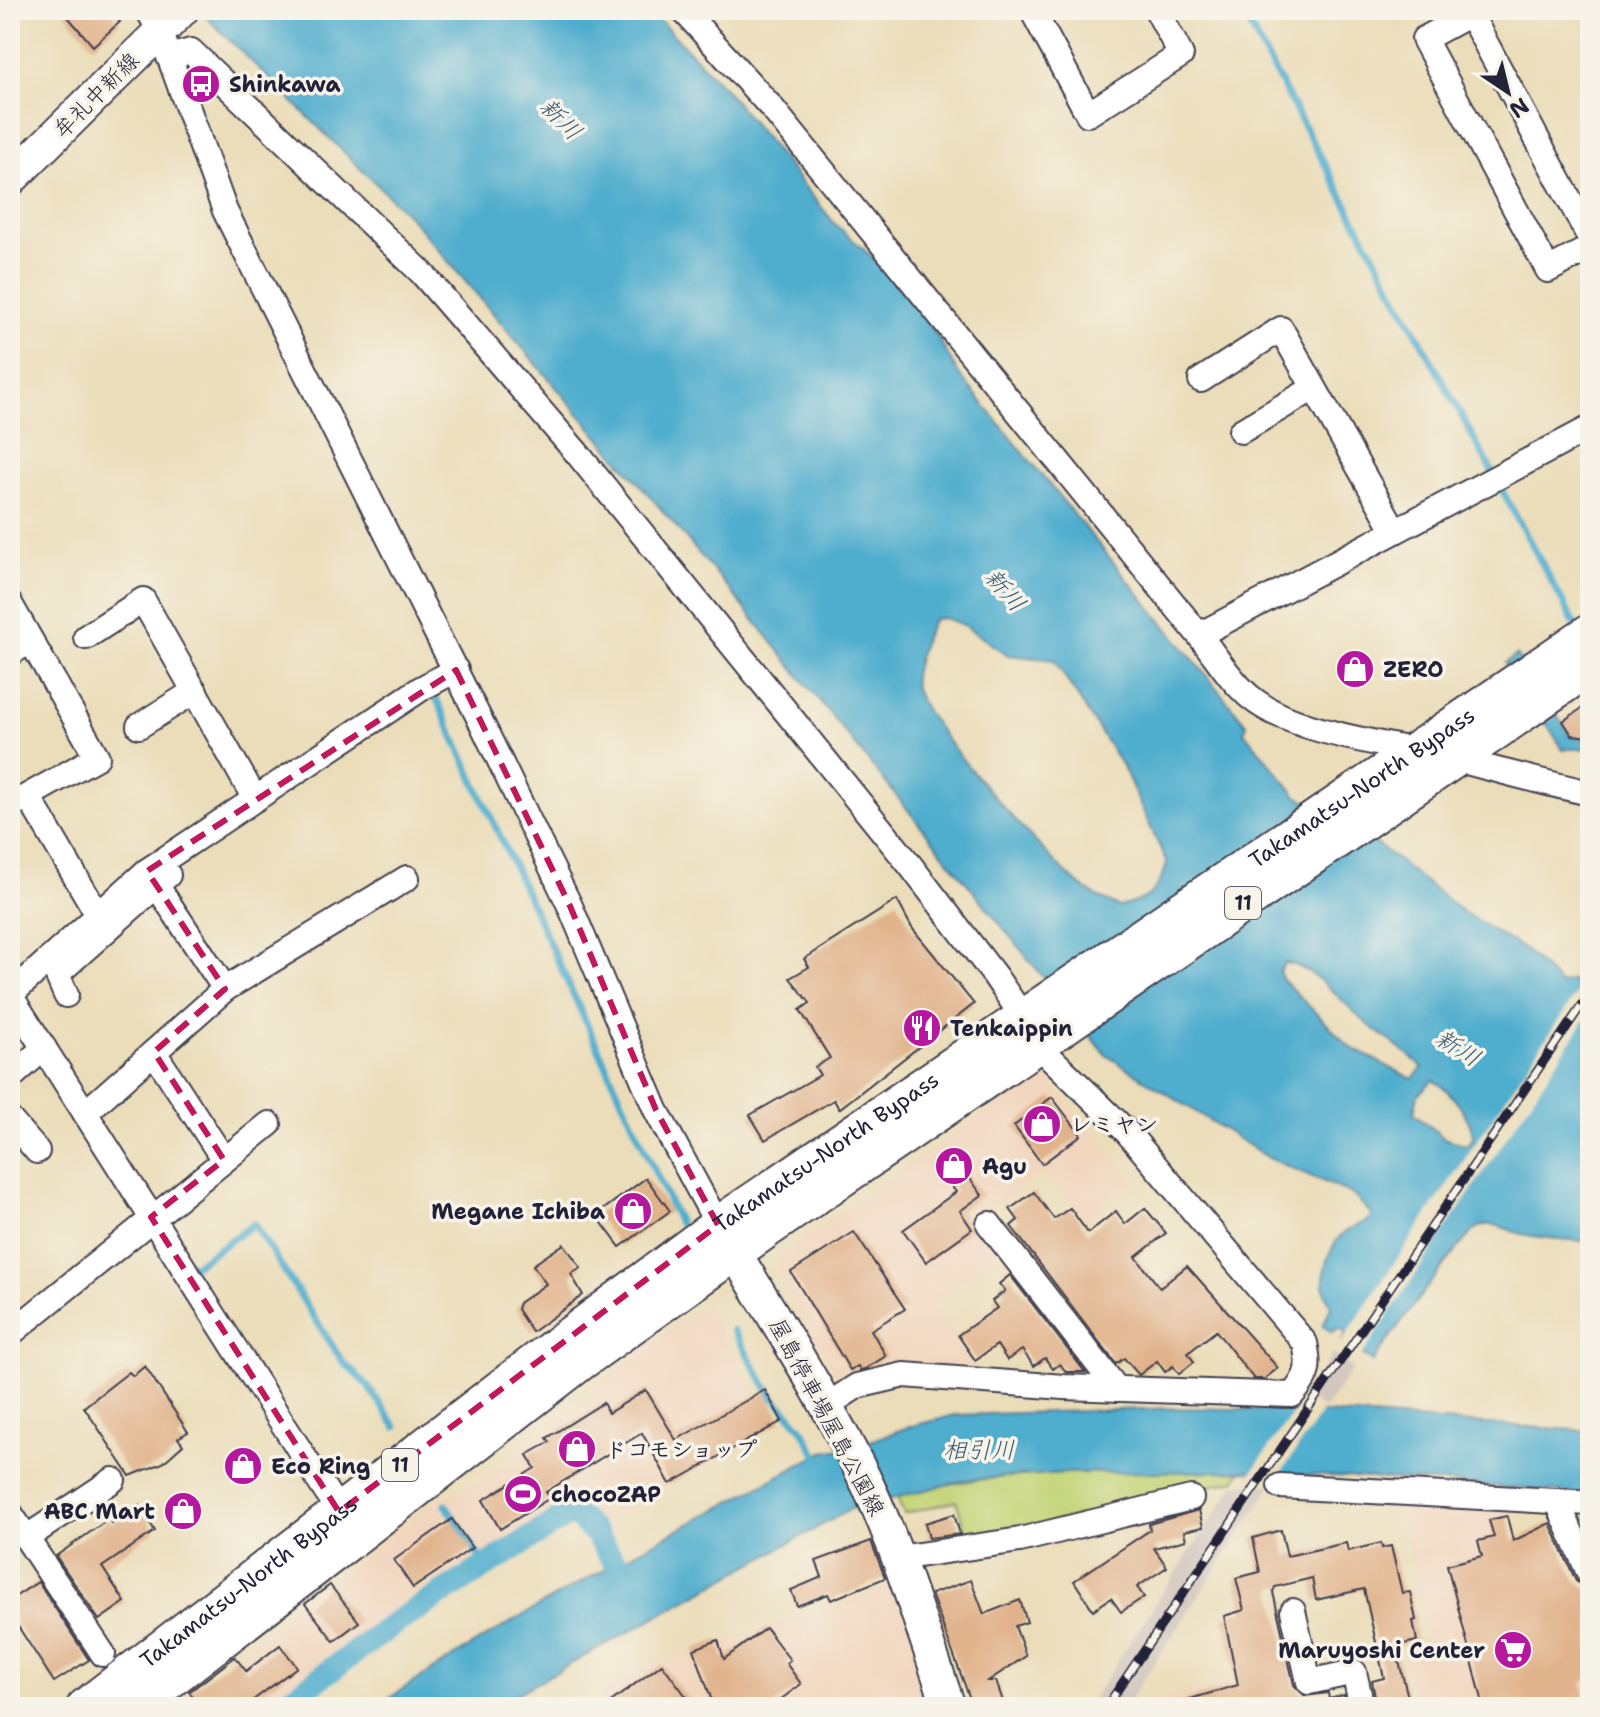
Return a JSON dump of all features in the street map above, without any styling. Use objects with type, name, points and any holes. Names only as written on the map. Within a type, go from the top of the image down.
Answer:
[{"type":"highway","name":"Takamatsu-North Bypass","points":[[85,1707],[339,1512],[726,1239],[1426,760],[1590,632]]},
{"type":"highway","name":"Takamatsu-North Bypass","points":[[1426,760],[1590,667]]},
{"type":"highway","name":"Takamatsu-North Bypass","points":[[135,1707],[582,1361],[726,1239]]},
{"type":"main road","name":"牟礼中新線","points":[[10,180],[168,25]]},
{"type":"main road","name":"屋島停車場屋島公園線","points":[[726,1239],[828,1410],[881,1516],[949,1707]]},
{"type":"street","points":[[683,10],[772,108],[1249,696],[1281,716],[1426,760],[1488,770],[1590,793]]},
{"type":"street","points":[[1032,10],[1088,114],[1181,55],[1157,10]]},
{"type":"street","points":[[1590,238],[1469,12],[1424,39],[1548,270],[1590,248]]},
{"type":"street","points":[[168,25],[225,211],[456,670],[570,906],[656,1110],[726,1239]]},
{"type":"street","points":[[168,25],[191,51],[421,272],[577,453],[1035,1028],[1305,1343],[1309,1362],[1308,1377],[1292,1395],[1117,1389],[904,1375],[857,1386],[828,1410]]},
{"type":"street","points":[[1201,380],[1281,329],[1395,531]]},
{"type":"street","points":[[1241,431],[1314,388]]},
{"type":"street","points":[[1199,635],[1590,428]]},
{"type":"street","points":[[86,637],[143,600],[255,799]]},
{"type":"street","points":[[10,604],[21,647],[97,757],[19,801],[98,915]]},
{"type":"street","points":[[66,995],[57,974],[159,876],[255,799],[456,670]]},
{"type":"street","points":[[139,726],[195,691]]},
{"type":"street","points":[[159,876],[98,915],[10,995],[339,1512]]},
{"type":"street","points":[[159,876],[225,989]]},
{"type":"street","points":[[85,1113],[225,989],[407,878]]},
{"type":"street","points":[[10,1078],[44,1048]]},
{"type":"street","points":[[154,1052],[224,1160]]},
{"type":"street","points":[[10,1120],[37,1151]]},
{"type":"street","points":[[10,1334],[269,1124]]},
{"type":"street","points":[[989,1224],[1117,1389]]},
{"type":"street","points":[[26,1538],[113,1480]]},
{"type":"street","points":[[1280,1486],[1590,1503]]},
{"type":"street","points":[[898,1558],[1020,1540],[1191,1498]]},
{"type":"street","points":[[1557,1501],[1590,1575]]},
{"type":"street","points":[[10,1513],[103,1654]]},
{"type":"street","points":[[1293,1611],[1309,1682],[1354,1672],[1362,1707]]},
{"type":"highlighted area","points":[[456,670],[570,906],[656,1110],[718,1225],[339,1512],[151,1217],[224,1160],[154,1052],[225,989],[147,871]]},
{"type":"shaded area","points":[[1043,1072],[1133,1182],[1083,1221],[1044,1172],[979,1220],[1003,1254],[934,1304],[978,1371],[894,1363],[838,1377],[775,1273],[779,1255]]},
{"type":"shaded area","points":[[706,1304],[770,1421],[765,1433],[594,1527],[578,1501],[395,1613],[263,1707],[170,1707],[432,1503],[486,1476],[569,1414],[605,1375]]},
{"type":"shaded area","points":[[1333,1354],[1353,1368],[1324,1409],[1305,1397]]},
{"type":"shaded area","points":[[1235,1484],[1272,1485],[1125,1707],[1087,1707]]},
{"type":"shaded area","points":[[1398,1501],[1505,1508],[1590,1692],[1590,1707],[1415,1707],[1403,1654],[1430,1648]]},
{"type":"shaded area","points":[[893,1585],[935,1707],[584,1707],[635,1670]]},
{"type":"shaded area","points":[[1234,1681],[1240,1707],[1131,1707]]},
{"type":"green space","points":[[1241,1471],[1236,1480],[970,1541],[956,1501],[904,1514],[896,1495],[938,1486],[1024,1475]]},
{"type":"water","name":"新川","points":[[199,10],[650,10],[725,89],[835,224],[878,262],[935,332],[958,373],[1247,725],[1244,732],[1297,796],[1376,843],[1463,912],[1525,950],[1560,984],[1577,979],[1590,990],[1590,1242],[1530,1236],[1502,1227],[1481,1226],[1443,1266],[1373,1362],[1342,1341],[1346,1331],[1339,1328],[1332,1332],[1323,1326],[1331,1306],[1324,1282],[1328,1256],[1340,1236],[1369,1220],[1371,1214],[1352,1194],[1269,1158],[1106,1055],[721,579],[410,217]],"holes":[[[945,618],[963,625],[1008,655],[1054,660],[1124,769],[1167,863],[1156,888],[1145,898],[1119,907],[1076,882],[984,786],[936,725],[921,700],[914,677],[931,624],[934,619]],[[1285,963],[1319,979],[1369,1025],[1423,1068],[1412,1079],[1350,1047],[1283,980],[1279,972]],[[1433,1080],[1440,1084],[1465,1114],[1473,1139],[1466,1145],[1444,1138],[1414,1113],[1418,1095]]]},
{"type":"water","points":[[1517,655],[1571,737],[1590,739],[1590,749],[1563,749],[1505,663]]},
{"type":"water","name":"相引川","points":[[1178,1408],[1282,1410],[1590,1431],[1590,1495],[1457,1483],[1241,1471],[1062,1473],[965,1480],[851,1509],[493,1707],[376,1707],[540,1605],[823,1452],[854,1447],[908,1427],[955,1415]]},
{"type":"pier","points":[[1585,981],[1590,985],[1590,1012],[1360,1358],[1340,1344]]},
{"type":"pier","points":[[1297,1407],[1324,1409],[1278,1477],[1250,1475]]},
{"type":"building","points":[[62,10],[109,10],[120,22],[93,46]]},
{"type":"building","points":[[1590,703],[1590,737],[1572,735],[1563,721]]},
{"type":"building","points":[[897,900],[912,928],[974,1004],[839,1109],[834,1100],[765,1140],[750,1115],[820,1075],[815,1067],[830,1058],[800,1010],[810,1003],[790,978],[809,967],[804,959]]},
{"type":"building","points":[[1052,1097],[1081,1135],[1042,1164],[1014,1126]]},
{"type":"building","points":[[955,1158],[982,1195],[960,1211],[972,1229],[926,1262],[903,1230],[956,1192],[939,1169]]},
{"type":"building","points":[[646,1178],[670,1211],[620,1247],[596,1215]]},
{"type":"building","points":[[1034,1192],[1054,1219],[1070,1208],[1088,1233],[1116,1211],[1125,1224],[1145,1208],[1166,1233],[1136,1257],[1160,1288],[1187,1266],[1278,1368],[1264,1379],[1254,1379],[1216,1331],[1188,1353],[1194,1362],[1179,1374],[1173,1366],[1165,1372],[1157,1361],[1139,1375],[1124,1358],[1116,1364],[1011,1226],[1018,1220],[1010,1209]]},
{"type":"building","points":[[854,1232],[905,1309],[871,1330],[886,1356],[860,1370],[858,1366],[850,1370],[791,1272]]},
{"type":"building","points":[[564,1244],[581,1268],[571,1274],[583,1295],[532,1332],[517,1309],[519,1303],[546,1284],[533,1265]]},
{"type":"building","points":[[1010,1275],[1085,1372],[1066,1372],[1060,1364],[1053,1369],[1045,1358],[1034,1366],[1022,1350],[1007,1360],[997,1345],[975,1360],[958,1335],[997,1308],[992,1301],[1005,1291],[999,1284]]},
{"type":"building","points":[[145,1366],[188,1432],[178,1438],[183,1445],[163,1463],[130,1476],[84,1407],[129,1372],[133,1376]]},
{"type":"building","points":[[646,1390],[676,1440],[765,1390],[782,1421],[670,1484],[642,1433],[546,1492],[550,1498],[500,1529],[483,1500],[535,1468],[527,1455],[550,1442],[547,1438],[603,1403],[608,1413]]},
{"type":"building","points":[[139,1505],[155,1531],[102,1567],[125,1602],[99,1620],[56,1556],[109,1519],[112,1523]]},
{"type":"building","points":[[1199,1510],[1203,1527],[1184,1531],[1186,1540],[1154,1548],[1167,1567],[1137,1587],[1144,1597],[1121,1612],[1111,1598],[1093,1610],[1074,1581],[1150,1530],[1149,1524]]},
{"type":"building","points":[[954,1514],[960,1534],[929,1538],[925,1523]]},
{"type":"building","points":[[1507,1516],[1513,1541],[1550,1523],[1576,1581],[1590,1590],[1590,1678],[1582,1682],[1588,1707],[1484,1707],[1447,1565],[1482,1556],[1478,1541],[1494,1537],[1489,1520]]},
{"type":"building","points":[[452,1519],[472,1548],[413,1588],[394,1560]]},
{"type":"building","points":[[1281,1530],[1287,1556],[1346,1543],[1348,1551],[1381,1543],[1382,1548],[1391,1546],[1402,1593],[1410,1592],[1416,1620],[1413,1621],[1417,1641],[1395,1646],[1409,1701],[1377,1707],[1372,1681],[1384,1678],[1364,1589],[1316,1600],[1312,1578],[1275,1587],[1273,1592],[1294,1685],[1305,1696],[1328,1693],[1329,1699],[1344,1695],[1347,1707],[1181,1707],[1180,1702],[1238,1685],[1224,1616],[1244,1610],[1236,1578],[1260,1572],[1253,1538]]},
{"type":"building","points":[[871,1541],[885,1578],[831,1600],[828,1594],[797,1606],[791,1590],[822,1577],[816,1561]]},
{"type":"building","points":[[971,1580],[984,1614],[1020,1600],[1027,1622],[1015,1626],[1026,1656],[988,1681],[996,1681],[1005,1707],[973,1707],[931,1594]]},
{"type":"building","points":[[38,1582],[89,1660],[54,1682],[10,1614],[10,1600]]},
{"type":"building","points":[[330,1585],[359,1622],[334,1641],[305,1604]]},
{"type":"building","points":[[766,1628],[790,1660],[786,1663],[801,1684],[771,1707],[714,1707],[694,1649],[718,1640],[724,1659]]},
{"type":"building","points":[[280,1645],[297,1667],[244,1707],[201,1707],[189,1692],[235,1657],[246,1671]]},
{"type":"building","points":[[662,1664],[694,1707],[604,1707]]},
{"type":"waterway","points":[[1241,10],[1578,630]]},
{"type":"waterway","points":[[435,696],[679,1223]]},
{"type":"waterway","points":[[189,1263],[192,1267],[254,1224],[343,1362],[367,1385],[396,1427]]},
{"type":"waterway","points":[[733,1330],[770,1393],[803,1430],[820,1462]]},
{"type":"waterway","points":[[446,1505],[486,1567]]},
{"type":"waterway","points":[[280,1707],[395,1623],[572,1512],[594,1532],[633,1588]]},
{"type":"railway","points":[[1106,1707],[1590,993]]},
{"type":"place","name":"Shinkawa","points":[[201,84]]},
{"type":"place","name":"ZERO","points":[[1355,669]]},
{"type":"place","name":"Tenkaippin","points":[[922,1028]]},
{"type":"place","name":"レミヤン","points":[[1042,1124]]},
{"type":"place","name":"Agu","points":[[954,1166]]},
{"type":"place","name":"Megane Ichiba","points":[[633,1211]]},
{"type":"place","name":"ドコモショップ","points":[[577,1449]]},
{"type":"place","name":"Eco Ring","points":[[243,1466]]},
{"type":"place","name":"chocoZAP","points":[[523,1494]]},
{"type":"place","name":"ABC Mart","points":[[183,1511]]},
{"type":"place","name":"Maruyoshi Center","points":[[1513,1650]]}]
